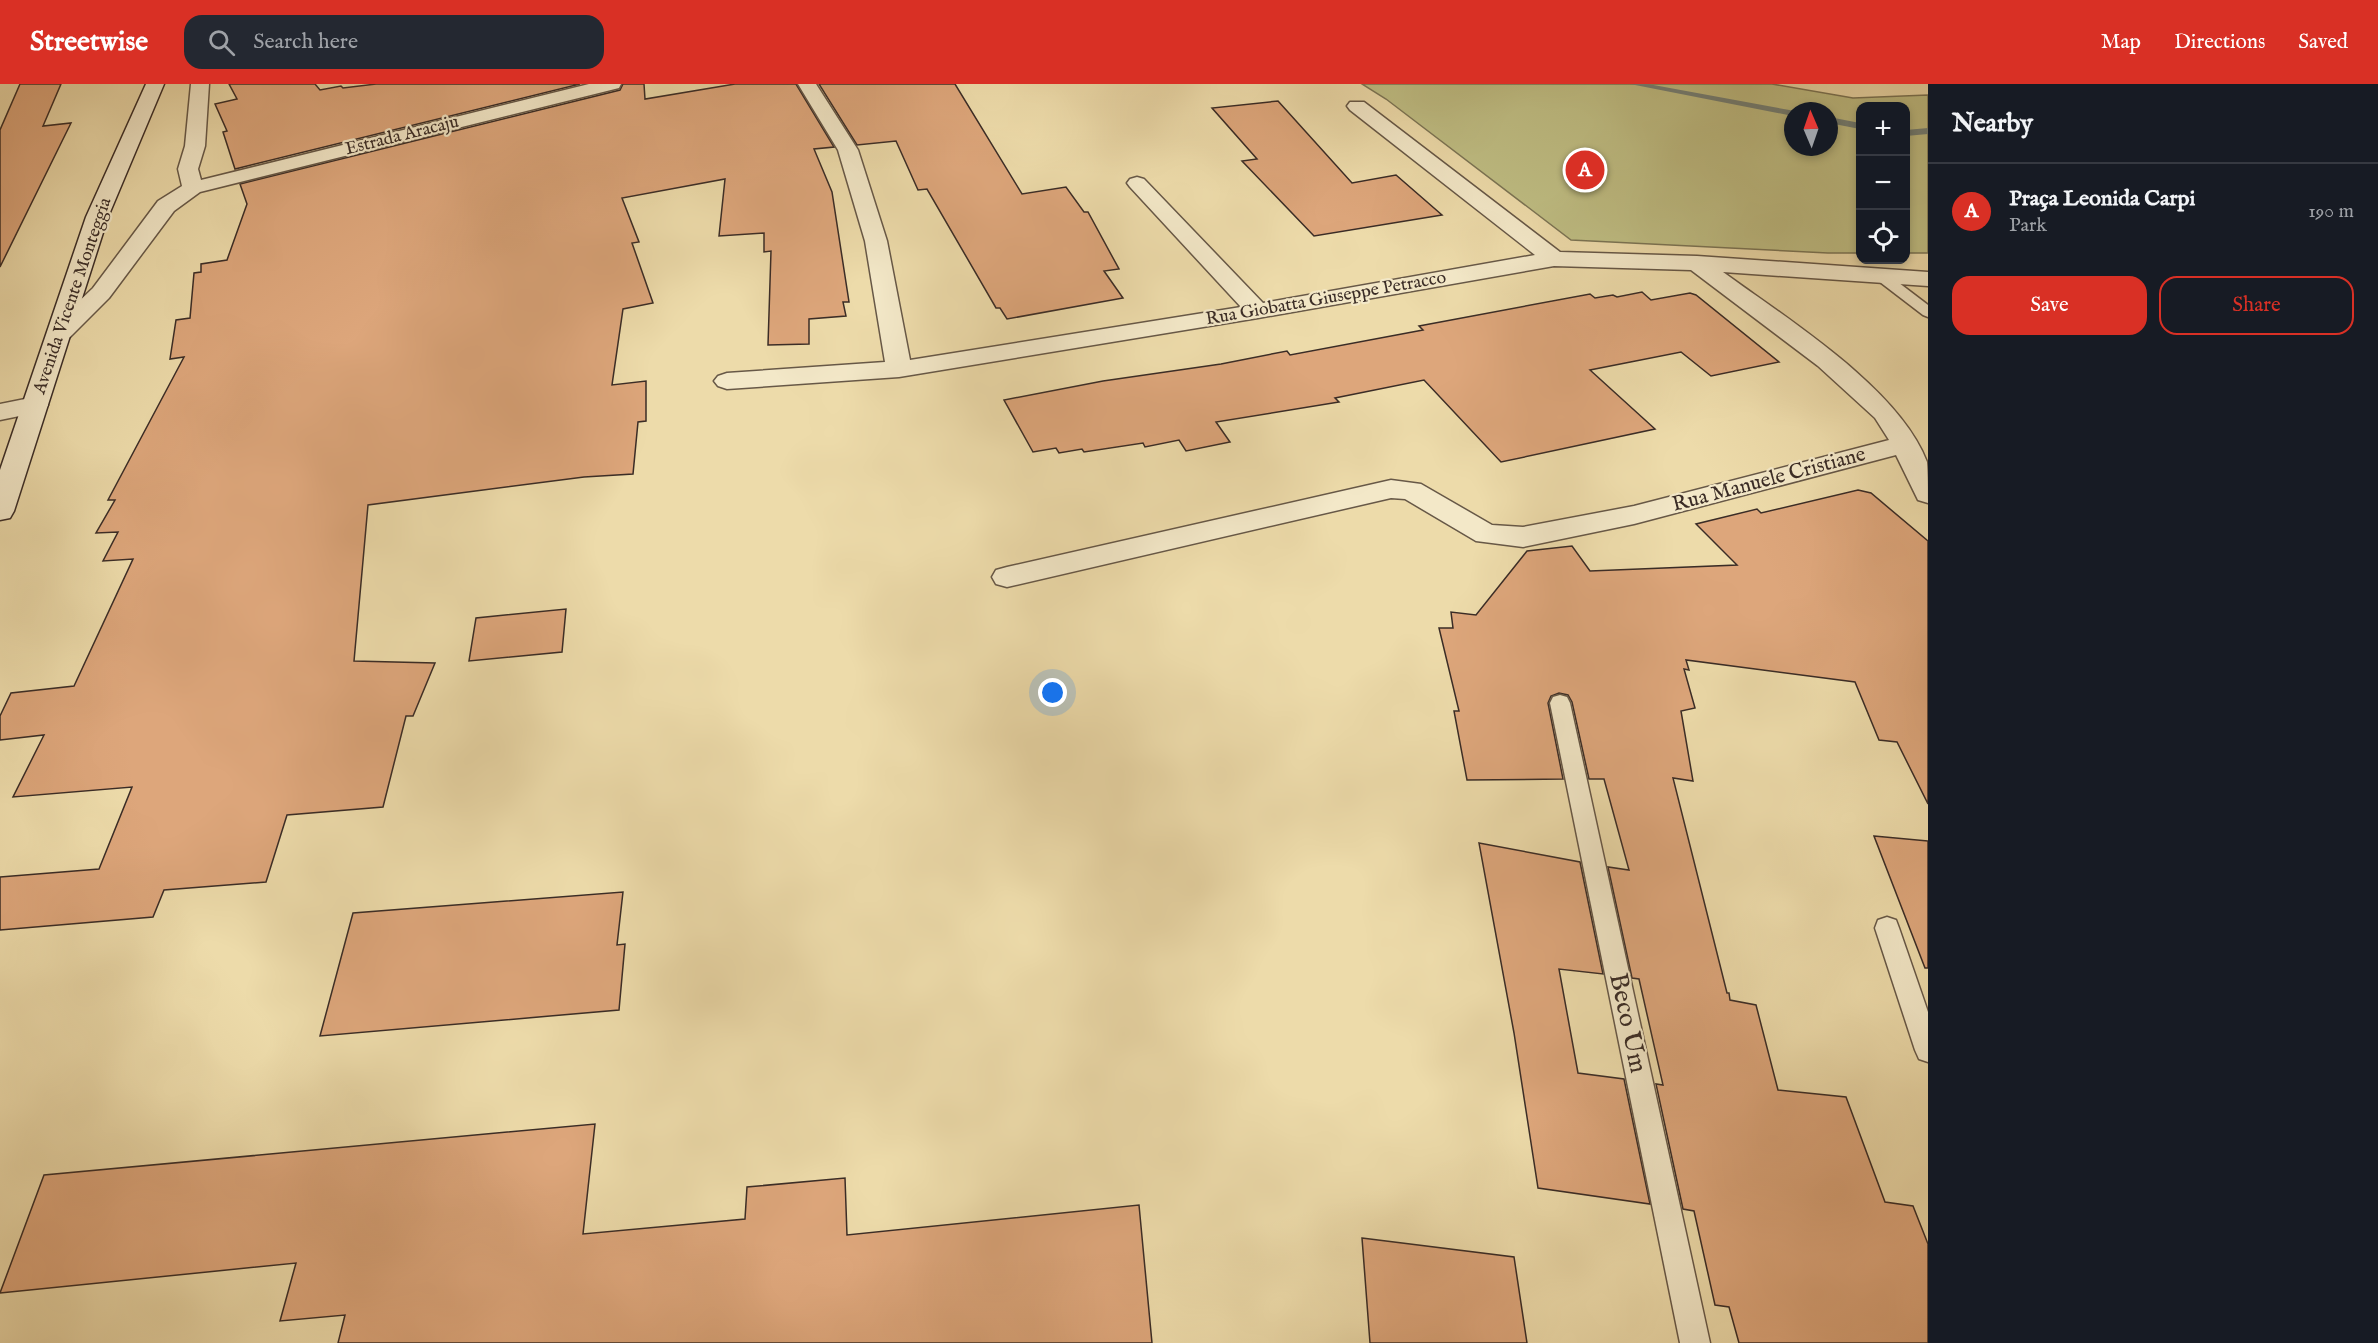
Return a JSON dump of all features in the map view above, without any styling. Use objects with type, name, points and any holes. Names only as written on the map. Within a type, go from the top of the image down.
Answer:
[{"type":"street","name":"Avenida Vicente Monteggia","points":[[0,511],[61,332],[97,217],[155,84]]},
{"type":"street","points":[[193,188],[188,169],[195,146],[200,84]]},
{"type":"street","name":"Estrada Aracaju","points":[[61,332],[101,293],[166,206],[193,188],[612,84]]},
{"type":"street","points":[[807,84],[848,150],[876,241],[899,369]]},
{"type":"street","points":[[1357,106],[1554,260]]},
{"type":"street","points":[[1137,183],[1258,311]]},
{"type":"street","name":"Rua Giobatta Giuseppe Petracco","points":[[726,381],[899,369],[1554,260],[1697,263],[1928,279]]},
{"type":"street","points":[[1697,263],[1827,361],[1885,413],[1905,444],[1928,494]]},
{"type":"street","points":[[0,412],[35,405]]},
{"type":"street","name":"Rua Manuele Cristiane","points":[[1007,577],[1391,489],[1411,490],[1486,534],[1523,537],[1634,515],[1905,444]]},
{"type":"lane","points":[[1881,276],[1928,312]]},
{"type":"lane","name":"Beco Um","points":[[1560,703],[1695,1343]]},
{"type":"lane","points":[[1887,928],[1928,1050]]},
{"type":"shaded area","points":[[1362,84],[1772,84],[1853,98],[1928,95],[1928,253],[1910,253],[1910,102],[1856,102],[1856,253],[1571,240],[1386,99]]},
{"type":"building","points":[[20,84],[61,84],[43,126],[71,123],[0,267],[0,130]]},
{"type":"building","points":[[229,84],[315,84],[320,90],[376,84],[580,84],[235,169],[223,132],[227,131],[215,104],[237,99]]},
{"type":"building","points":[[623,84],[644,84],[645,99],[735,84],[796,84],[834,147],[814,149],[832,192],[849,302],[843,302],[846,316],[809,319],[809,344],[768,345],[771,251],[764,252],[764,233],[719,236],[725,179],[622,198],[639,242],[632,243],[653,303],[623,309],[612,385],[646,381],[646,421],[638,422],[633,474],[584,477],[368,505],[354,661],[435,663],[413,716],[406,716],[383,807],[287,815],[266,882],[164,890],[153,917],[0,930],[0,877],[99,869],[132,787],[13,797],[44,735],[0,740],[0,716],[11,693],[74,686],[133,559],[103,561],[118,532],[96,533],[115,500],[108,500],[184,357],[170,359],[176,320],[190,318],[194,273],[201,272],[201,264],[227,260],[247,204],[240,184],[620,90]]},
{"type":"building","points":[[819,84],[955,84],[1022,194],[1066,187],[1084,212],[1088,212],[1119,269],[1104,271],[1123,298],[1007,319],[1000,308],[996,308],[927,189],[918,190],[896,141],[857,145]]},
{"type":"building","points":[[1278,101],[1352,183],[1396,175],[1442,215],[1314,236],[1242,161],[1257,159],[1212,108]]},
{"type":"building","points":[[1642,292],[1651,300],[1690,293],[1696,295],[1779,362],[1711,376],[1681,352],[1590,370],[1655,429],[1501,462],[1424,380],[1335,398],[1339,402],[1216,422],[1230,442],[1186,451],[1179,440],[1145,447],[1143,443],[1084,452],[1082,449],[1059,453],[1056,448],[1033,452],[1004,400],[1103,381],[1221,364],[1287,351],[1290,355],[1423,330],[1419,326],[1590,294],[1595,298]]},
{"type":"building","points":[[1858,490],[1871,493],[1928,541],[1928,804],[1897,742],[1879,740],[1855,682],[1686,660],[1689,670],[1684,669],[1695,708],[1681,711],[1693,781],[1673,778],[1727,993],[1729,993],[1730,1000],[1756,1005],[1778,1090],[1846,1097],[1885,1202],[1913,1206],[1928,1244],[1928,1343],[1739,1343],[1729,1307],[1715,1305],[1694,1211],[1683,1209],[1656,1084],[1663,1085],[1639,979],[1632,978],[1608,867],[1629,870],[1604,779],[1589,779],[1572,702],[1568,695],[1559,693],[1551,696],[1548,703],[1563,779],[1467,780],[1454,711],[1459,711],[1439,628],[1453,628],[1451,612],[1476,615],[1527,551],[1572,546],[1590,571],[1737,565],[1696,524],[1757,509],[1761,513]]},
{"type":"building","points":[[566,609],[562,652],[469,661],[476,618]]},
{"type":"building","points":[[1874,836],[1928,841],[1928,968],[1925,968]]},
{"type":"building","points":[[1479,843],[1580,862],[1603,974],[1559,969],[1578,1073],[1624,1079],[1650,1204],[1538,1188],[1514,1033]]},
{"type":"building","points":[[623,892],[617,945],[625,944],[619,1010],[320,1036],[353,913]]},
{"type":"building","points":[[595,1124],[583,1234],[745,1219],[747,1187],[845,1178],[847,1235],[1139,1205],[1152,1343],[338,1343],[345,1315],[280,1321],[296,1263],[0,1293],[44,1175]]},
{"type":"building","points":[[1362,1238],[1514,1257],[1527,1343],[1370,1343]]},
{"type":"waterway","points":[[1634,84],[1784,111]]},
{"type":"waterway","points":[[1838,122],[1856,125]]},
{"type":"waterway","points":[[1910,133],[1928,131]]},
{"type":"place","name":"Praça Leonida Carpi","points":[[1585,170]]}]
